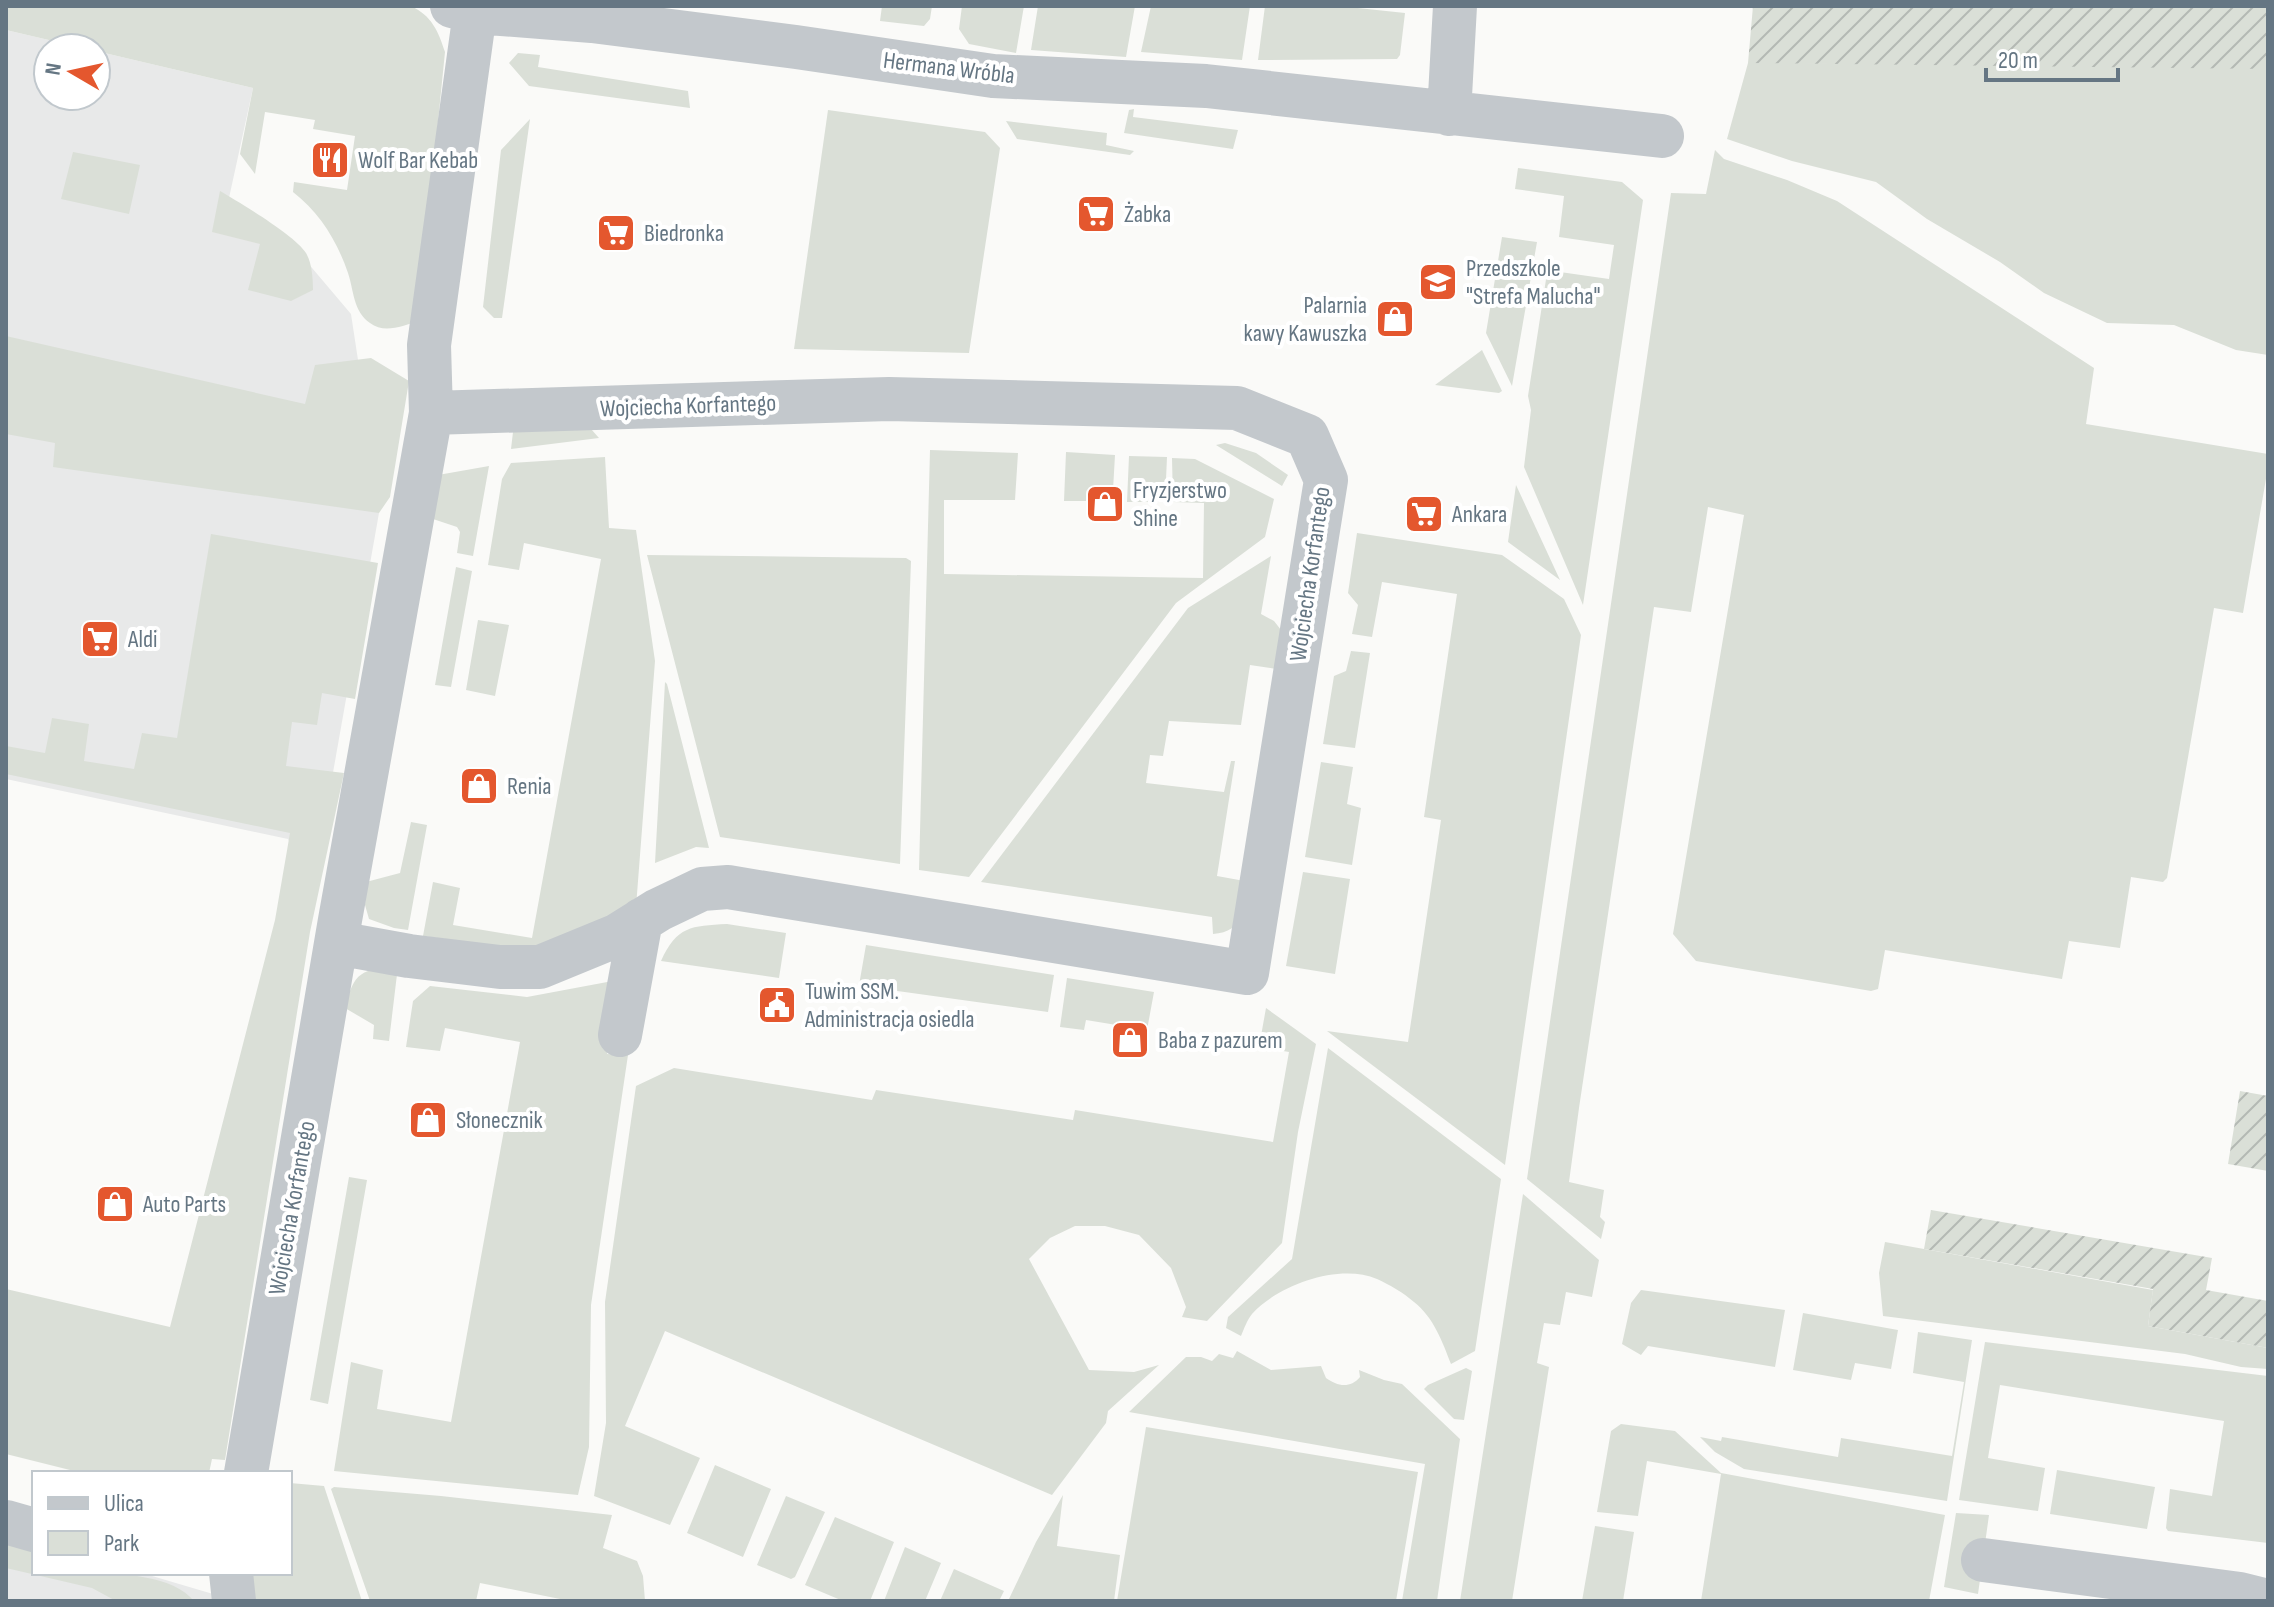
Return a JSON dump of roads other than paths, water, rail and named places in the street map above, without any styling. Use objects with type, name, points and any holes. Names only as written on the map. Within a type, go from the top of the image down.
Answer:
[{"type":"street","points":[[1449,114],[1455,6]]},
{"type":"street","name":"Hermana Wróbla","points":[[463,9],[607,23],[993,76],[1206,86],[1662,136]]},
{"type":"street","name":"Wojciecha Korfantego","points":[[246,1471],[431,413],[429,345],[463,9]]},
{"type":"street","name":"Wojciecha Korfantego","points":[[337,943],[485,965],[540,967],[618,935],[702,889],[728,887],[1247,973],[1326,480],[1307,436],[1237,408],[889,399],[431,413]]},
{"type":"street","points":[[620,1035],[641,920]]},
{"type":"street","points":[[6,1522],[32,1529]]},
{"type":"street","points":[[1983,1560],[2240,1594],[2268,1601]]},
{"type":"street","points":[[231,1575],[234,1601]]},
{"type":"place","name":"Wolf Bar Kebab","points":[[330,160]]},
{"type":"place","name":"Żabka","points":[[1096,214]]},
{"type":"place","name":"Biedronka","points":[[616,233]]},
{"type":"place","name":"Przedszkole \"Strefa Malucha\"","points":[[1438,282]]},
{"type":"place","name":"Palarnia kawy Kawuszka","points":[[1395,319]]},
{"type":"place","name":"Fryzjerstwo Shine","points":[[1105,504]]},
{"type":"place","name":"Ankara","points":[[1424,514]]},
{"type":"place","name":"Aldi","points":[[100,639]]},
{"type":"place","name":"Renia","points":[[479,786]]},
{"type":"place","name":"Tuwim SSM. Administracja osiedla","points":[[777,1005]]},
{"type":"place","name":"Baba z pazurem","points":[[1130,1040]]},
{"type":"place","name":"Słonecznik","points":[[428,1120]]},
{"type":"place","name":"Auto Parts","points":[[115,1204]]}]
